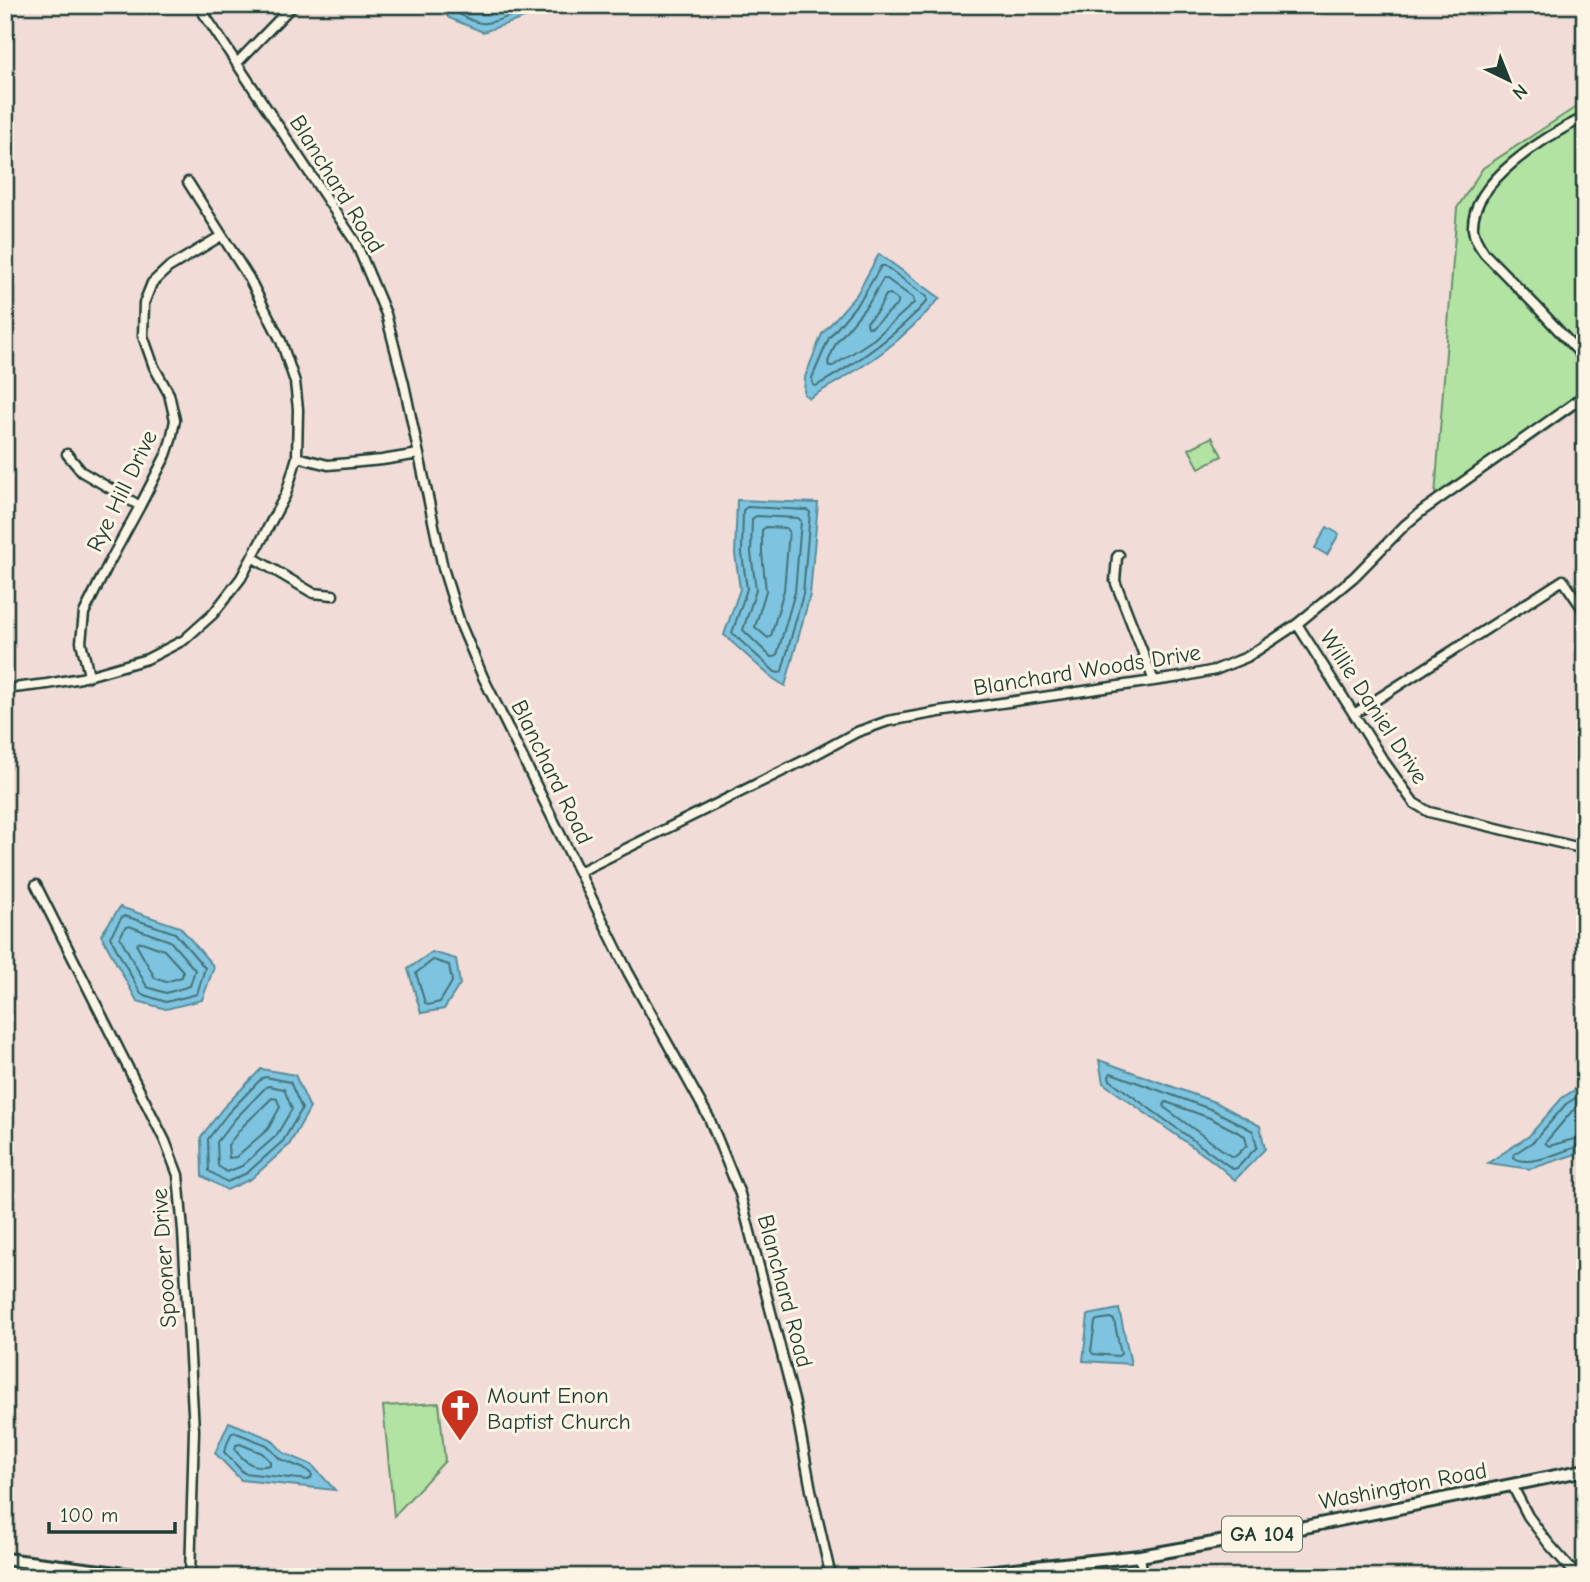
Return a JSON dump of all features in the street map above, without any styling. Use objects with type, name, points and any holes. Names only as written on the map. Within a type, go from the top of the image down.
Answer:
[{"type":"main road","name":"Washington Road","points":[[937,1577],[1140,1556],[1305,1527],[1585,1470]]},
{"type":"main road","points":[[5,1559],[149,1577]]},
{"type":"street","name":"Blanchard Road","points":[[198,5],[356,243],[386,314],[404,384],[443,568],[460,623],[483,677],[628,972],[709,1118],[740,1194],[795,1404],[831,1577]]},
{"type":"street","points":[[237,63],[293,5]]},
{"type":"street","points":[[1585,117],[1530,149],[1496,179],[1482,198],[1474,218],[1473,230],[1485,254],[1585,359]]},
{"type":"street","points":[[5,689],[89,675],[147,659],[184,640],[213,614],[241,578],[286,494],[297,457],[298,409],[295,382],[281,341],[248,278],[188,182]]},
{"type":"street","name":"Rye Hill Drive","points":[[89,675],[81,642],[84,613],[141,506],[172,440],[174,420],[169,394],[154,367],[143,336],[144,303],[152,283],[169,268],[221,236]]},
{"type":"street","name":"Blanchard Woods Drive","points":[[579,872],[857,732],[888,720],[1154,681],[1215,670],[1247,657],[1297,624],[1354,577],[1422,511],[1585,394]]},
{"type":"street","points":[[67,454],[82,472],[141,506]]},
{"type":"street","points":[[297,457],[328,465],[419,454]]},
{"type":"street","points":[[1119,555],[1115,581],[1154,681]]},
{"type":"street","points":[[252,557],[313,593],[333,595]]},
{"type":"street","points":[[1354,714],[1563,580],[1585,612]]},
{"type":"street","name":"Willie Daniel Drive","points":[[1297,624],[1381,757],[1414,803],[1429,811],[1585,849]]},
{"type":"street","name":"Spooner Drive","points":[[36,885],[165,1141],[178,1175],[194,1430],[190,1577]]},
{"type":"street","points":[[1511,1485],[1548,1544],[1578,1577]]},
{"type":"street","points":[[1140,1556],[1143,1577]]},
{"type":"green space","points":[[1585,101],[1585,403],[1434,509],[1457,208],[1483,168]]},
{"type":"green space","points":[[1212,437],[1222,456],[1199,468],[1189,449]]},
{"type":"green space","points":[[439,1403],[445,1461],[394,1516],[383,1406]]},
{"type":"water","points":[[437,5],[547,5],[527,17],[483,32],[449,18]]},
{"type":"water","points":[[879,254],[940,298],[914,326],[884,351],[809,398],[804,394],[805,377],[822,334],[857,294]]},
{"type":"water","points":[[737,500],[818,503],[810,595],[785,686],[724,635],[740,589],[735,554]]},
{"type":"water","points":[[1327,527],[1339,534],[1327,555],[1315,548]]},
{"type":"water","points":[[120,907],[180,927],[214,967],[202,1000],[166,1009],[137,1001],[101,935]]},
{"type":"water","points":[[432,952],[456,959],[460,984],[444,1009],[421,1013],[408,969]]},
{"type":"water","points":[[1099,1060],[1217,1103],[1260,1126],[1265,1149],[1235,1180],[1103,1083]]},
{"type":"water","points":[[261,1069],[295,1075],[310,1108],[289,1145],[251,1179],[227,1190],[202,1176],[201,1137],[223,1108]]},
{"type":"water","points":[[1585,1083],[1585,1151],[1530,1169],[1488,1163],[1529,1136],[1562,1098]]},
{"type":"water","points":[[1119,1309],[1131,1364],[1083,1361],[1088,1315]]},
{"type":"water","points":[[229,1422],[271,1439],[284,1453],[312,1465],[335,1490],[241,1480],[215,1453]]},
{"type":"place","name":"Mount Enon Baptist Church","points":[[460,1442]]}]
